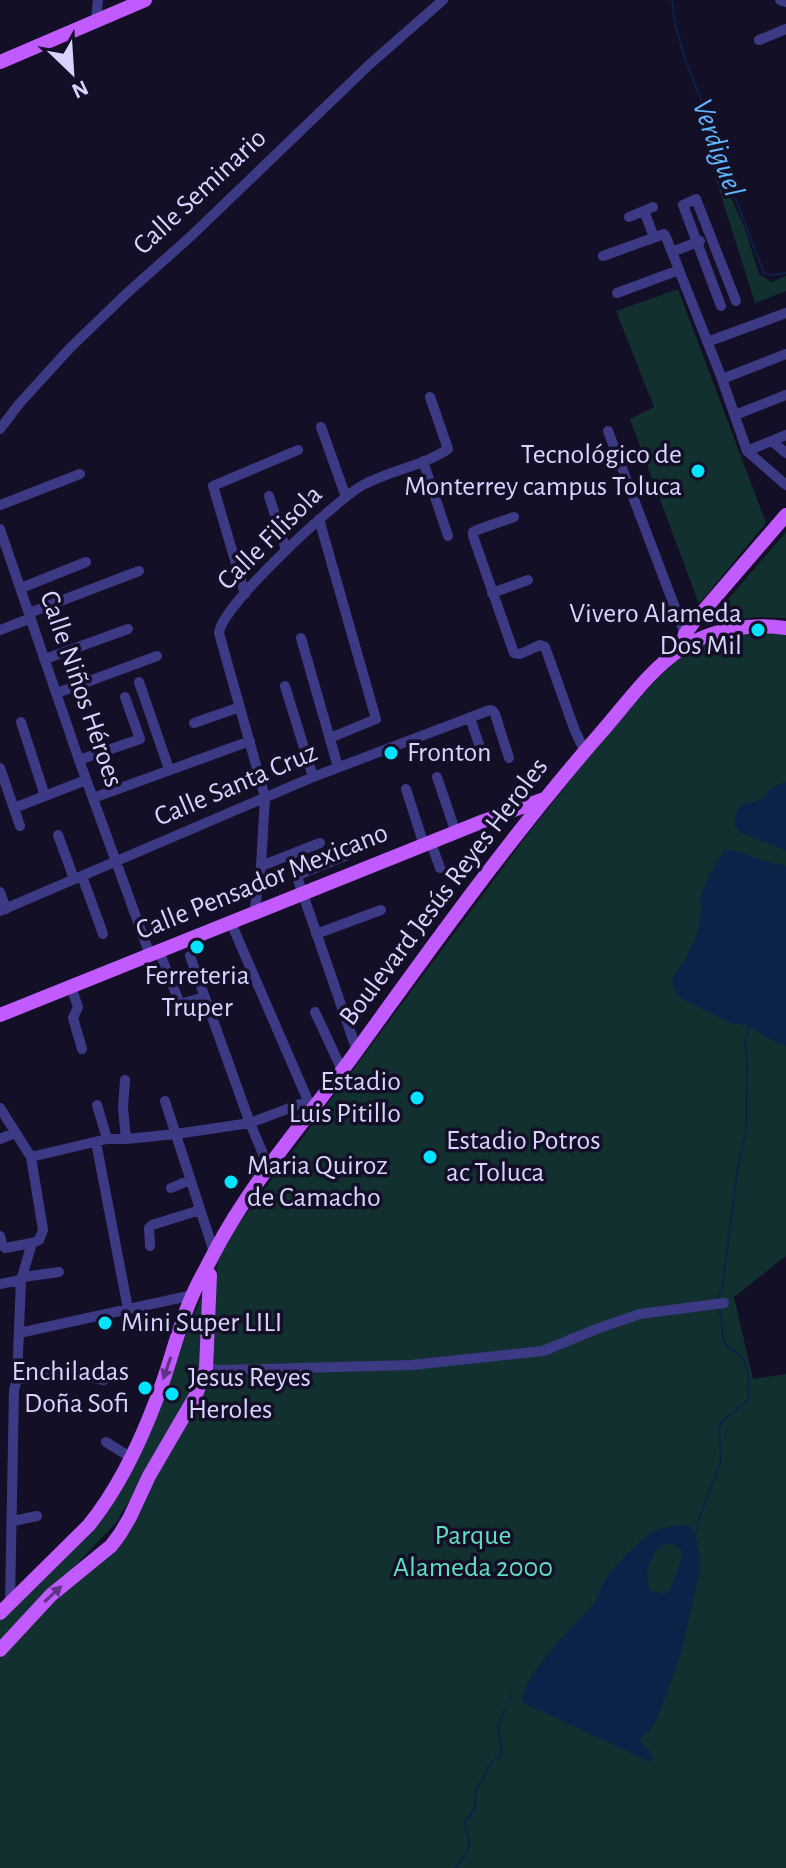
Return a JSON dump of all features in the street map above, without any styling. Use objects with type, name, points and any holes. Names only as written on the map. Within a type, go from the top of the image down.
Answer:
[{"type":"main road","points":[[0,62],[145,0]]},
{"type":"main road","points":[[686,641],[786,515]]},
{"type":"main road","points":[[686,641],[786,528]]},
{"type":"main road","name":"Boulevard Jesús Reyes Heroles","points":[[5,1608],[89,1525],[113,1492],[155,1403],[193,1295],[214,1252],[268,1166],[310,1106],[357,1051],[544,799],[657,668],[686,641],[741,627],[786,628]]},
{"type":"main road","name":"Calle Pensador Mexicano","points":[[0,1015],[544,799]]},
{"type":"main road","points":[[0,1650],[51,1595],[120,1534],[149,1476],[192,1403],[206,1369],[210,1275],[205,1271]]},
{"type":"street","points":[[96,20],[98,0]]},
{"type":"street","name":"Calle Seminario","points":[[0,429],[70,348],[370,64],[443,0]]},
{"type":"street","points":[[780,0],[786,2]]},
{"type":"street","points":[[759,40],[786,29]]},
{"type":"street","points":[[697,199],[711,236],[734,297],[719,302],[683,205],[685,203],[697,199]]},
{"type":"street","points":[[629,217],[648,209],[654,237]]},
{"type":"street","points":[[603,256],[664,234],[747,451],[786,485]]},
{"type":"street","points":[[672,252],[711,236]]},
{"type":"street","points":[[617,293],[679,270]]},
{"type":"street","points":[[707,342],[786,313]]},
{"type":"street","points":[[722,379],[786,354]]},
{"type":"street","points":[[735,415],[786,395]]},
{"type":"street","points":[[430,397],[448,449],[423,461],[448,536]]},
{"type":"street","points":[[321,427],[346,497]]},
{"type":"street","points":[[608,431],[686,641]]},
{"type":"street","points":[[747,451],[786,435]]},
{"type":"street","points":[[772,441],[786,453]]},
{"type":"street","points":[[245,594],[213,486],[298,450]]},
{"type":"street","name":"Calle Filisola","points":[[254,914],[261,866],[265,797],[218,629],[245,594],[319,519],[366,484],[423,461]]},
{"type":"street","points":[[0,505],[80,474]]},
{"type":"street","points":[[269,496],[286,550]]},
{"type":"street","points":[[514,517],[473,532],[515,654],[540,645],[545,647],[585,752]]},
{"type":"street","points":[[319,519],[376,719],[330,738]]},
{"type":"street","name":"Calle Niños Héroes","points":[[0,529],[86,780],[155,953],[180,1004],[205,997]]},
{"type":"street","points":[[21,588],[86,562]]},
{"type":"street","points":[[0,630],[139,571]]},
{"type":"street","points":[[492,593],[528,580]]},
{"type":"street","points":[[45,659],[128,629]]},
{"type":"street","points":[[301,638],[338,767]]},
{"type":"street","points":[[57,693],[157,656]]},
{"type":"street","points":[[139,682],[169,769]]},
{"type":"street","points":[[285,686],[313,777]]},
{"type":"street","points":[[79,760],[140,739],[125,697]]},
{"type":"street","points":[[194,723],[240,707]]},
{"type":"street","name":"Calle Santa Cruz","points":[[3,910],[313,777],[490,710],[493,711],[509,758]]},
{"type":"street","points":[[470,718],[483,756]]},
{"type":"street","points":[[21,722],[45,796]]},
{"type":"street","points":[[93,798],[250,741]]},
{"type":"street","points":[[0,768],[20,826]]},
{"type":"street","points":[[437,777],[456,833]]},
{"type":"street","points":[[14,808],[86,780]]},
{"type":"street","points":[[406,789],[440,868]]},
{"type":"street","points":[[58,835],[103,934]]},
{"type":"street","points":[[261,866],[320,843]]},
{"type":"street","points":[[344,854],[297,877],[357,1051]]},
{"type":"street","points":[[215,904],[258,886]]},
{"type":"street","points":[[0,892],[3,910]]},
{"type":"street","points":[[316,934],[381,910]]},
{"type":"street","points":[[31,1157],[102,1140],[176,1134],[250,1123],[310,1106],[231,923]]},
{"type":"street","points":[[190,956],[268,1166]]},
{"type":"street","points":[[71,987],[78,1007],[73,1018],[82,1049]]},
{"type":"street","points":[[315,1012],[342,1070]]},
{"type":"street","points":[[125,1080],[123,1108],[126,1139]]},
{"type":"street","points":[[165,1101],[214,1252]]},
{"type":"street","points":[[97,1105],[128,1309]]},
{"type":"street","points":[[0,1108],[31,1157],[43,1230],[39,1240],[5,1248],[0,1236]]},
{"type":"street","points":[[0,1139],[15,1133]]},
{"type":"street","points":[[171,1188],[190,1180]]},
{"type":"street","points":[[150,1246],[150,1227],[200,1210]]},
{"type":"street","points":[[5,1608],[13,1521],[14,1390],[22,1278],[32,1243]]},
{"type":"street","points":[[0,1284],[59,1272]]},
{"type":"street","points":[[19,1333],[193,1295]]},
{"type":"street","points":[[206,1369],[412,1365],[543,1351],[640,1314],[724,1303]]},
{"type":"street","points":[[17,1379],[81,1374],[104,1380]]},
{"type":"street","points":[[0,1394],[14,1390]]},
{"type":"street","points":[[106,1442],[130,1457]]},
{"type":"street","points":[[13,1521],[37,1516]]},
{"type":"green space","points":[[719,171],[745,229],[759,274],[771,282],[786,276],[786,291],[755,303],[714,173]]},
{"type":"green space","name":"Tecnológico de Monterrey campus Toluca","points":[[678,289],[766,523],[699,604],[630,419],[654,407],[616,311]]},
{"type":"green space","points":[[786,532],[786,618],[756,617],[705,626]]},
{"type":"green space","name":"Parque Alameda 2000","points":[[762,632],[786,635],[786,1256],[734,1297],[753,1379],[786,1374],[786,1868],[0,1868],[0,1659],[49,1604],[119,1542],[197,1404],[223,1245],[527,835],[619,719],[665,671],[699,645],[731,635]]},
{"type":"green space","points":[[205,1289],[199,1375],[160,1450],[116,1523],[0,1644],[0,1620],[108,1511],[173,1372]]},
{"type":"water","points":[[786,782],[786,851],[735,827],[741,806],[760,800],[772,788]]},
{"type":"water","points":[[726,849],[786,866],[786,1046],[750,1026],[730,1023],[675,993],[672,978],[695,940],[700,923],[701,895]]},
{"type":"water","points":[[688,1525],[695,1536],[700,1555],[699,1574],[681,1653],[657,1719],[649,1731],[639,1738],[653,1757],[650,1762],[526,1704],[522,1700],[525,1688],[540,1663],[591,1607],[605,1580],[620,1561],[653,1532],[665,1527]],"holes":[[[667,1543],[675,1545],[683,1555],[670,1589],[664,1594],[650,1590],[647,1571],[655,1552]]]},
{"type":"waterway","name":"Verdiguel","points":[[672,0],[686,62],[764,273],[786,273]]},
{"type":"waterway","points":[[717,1300],[722,1289],[737,1173],[746,1131],[745,1041],[750,1026]]},
{"type":"waterway","points":[[695,1536],[721,1461],[719,1427],[724,1419],[748,1401],[746,1366],[742,1357],[725,1344],[719,1309]]},
{"type":"waterway","points":[[508,1701],[512,1695]]},
{"type":"waterway","points":[[455,1868],[469,1846],[465,1820],[474,1809],[477,1787],[489,1765],[502,1754],[498,1727],[504,1710]]},
{"type":"place","name":"Tecnológico de Monterrey campus Toluca","points":[[698,471]]},
{"type":"place","name":"Vivero Alameda Dos Mil","points":[[758,630]]},
{"type":"place","name":"Fronton","points":[[391,753]]},
{"type":"place","name":"Ferreteria Truper","points":[[197,947]]},
{"type":"place","name":"Estadio Luis Pitillo","points":[[417,1098]]},
{"type":"place","name":"Estadio Potros ac Toluca","points":[[430,1157]]},
{"type":"place","name":"Maria Quiroz de Camacho","points":[[231,1182]]},
{"type":"place","name":"Mini Super LILI","points":[[105,1323]]},
{"type":"place","name":"Enchiladas Doña Sofi","points":[[145,1388]]},
{"type":"place","name":"Jesus Reyes Heroles","points":[[172,1394]]}]
